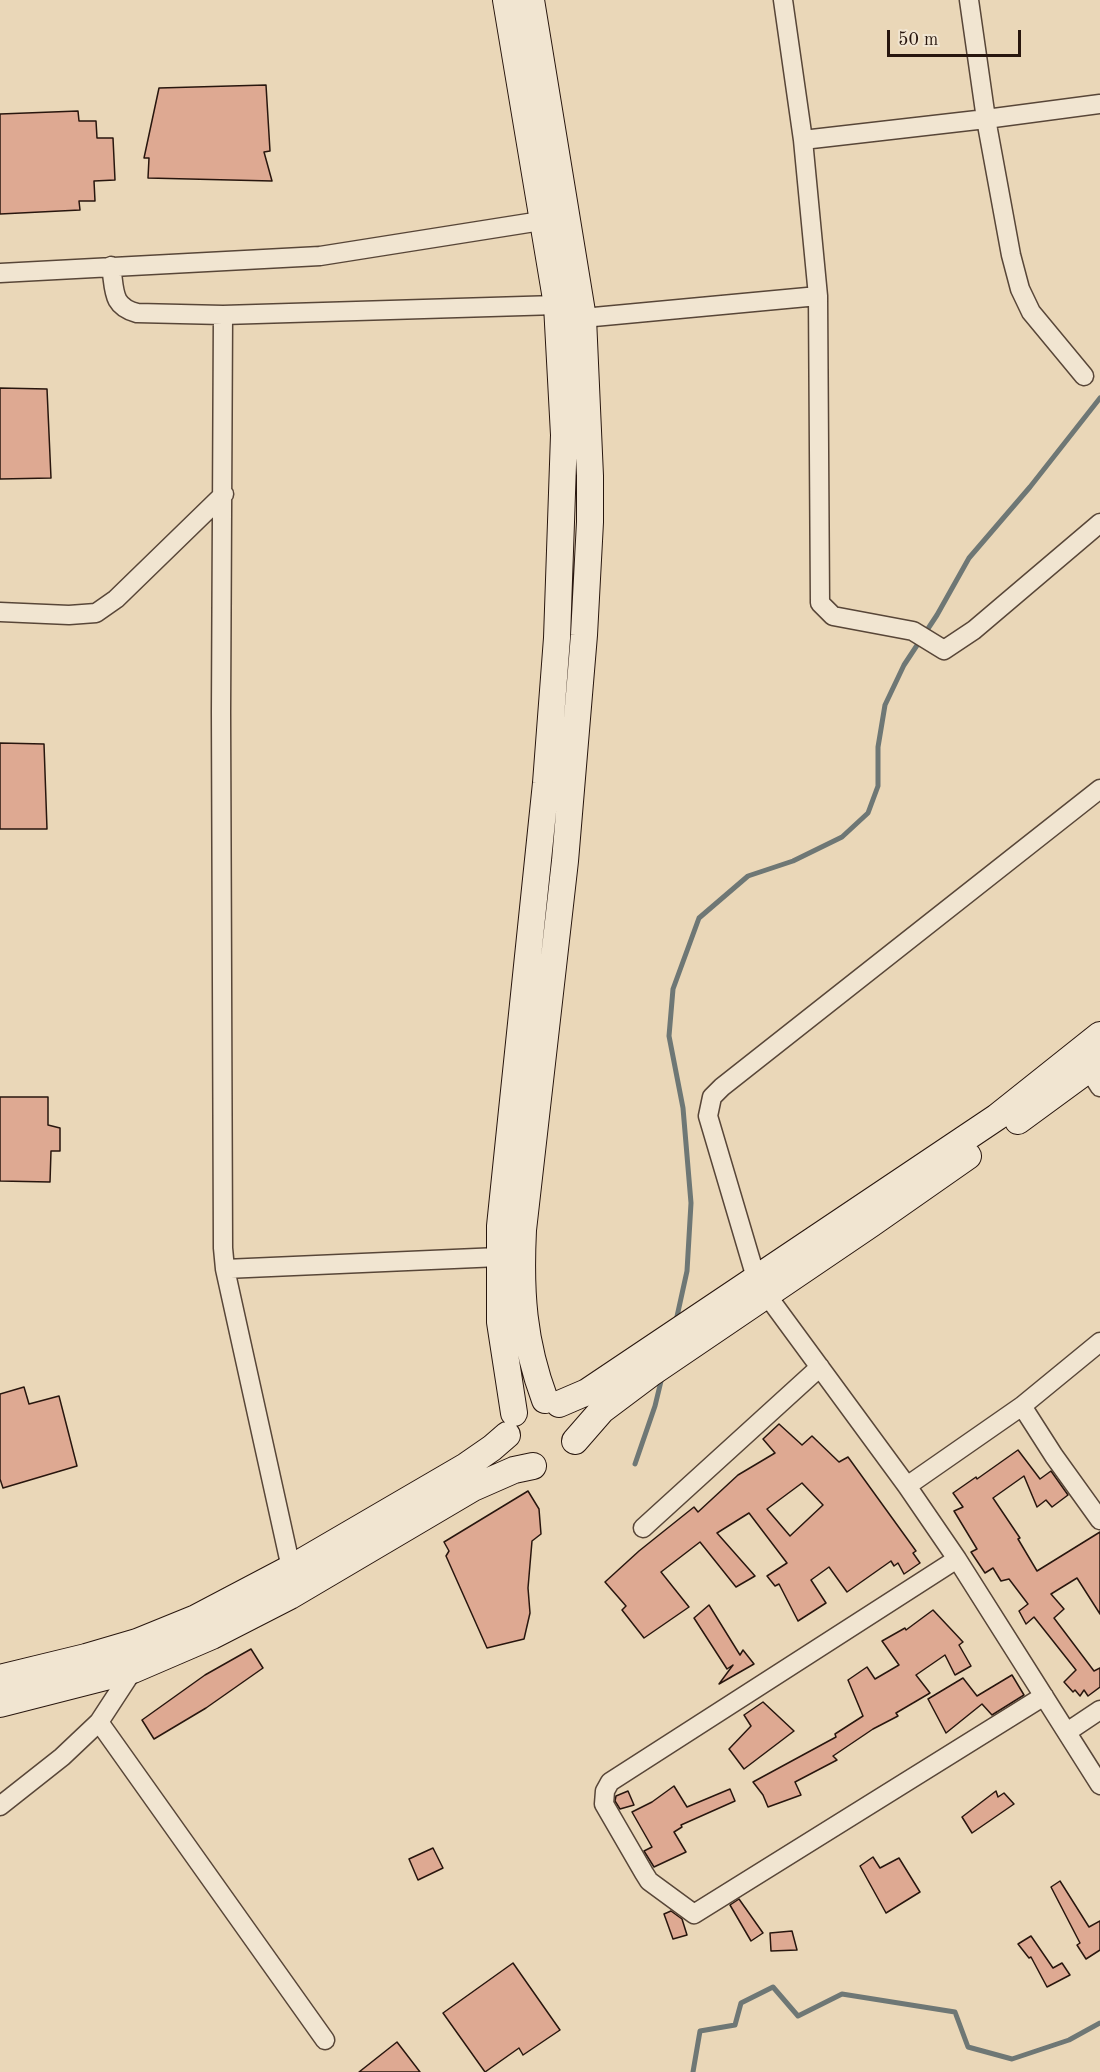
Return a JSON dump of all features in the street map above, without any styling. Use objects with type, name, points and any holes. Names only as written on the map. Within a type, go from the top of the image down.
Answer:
[{"type":"main road","points":[[506,0],[541,221],[557,305],[564,435],[557,638],[545,795],[500,1226],[500,1322],[514,1453],[522,1461],[556,1458],[576,1432],[571,1416],[552,1402],[528,1348],[521,1295],[525,1218],[565,861],[585,624],[590,522],[583,318],[531,0]]},
{"type":"main road","points":[[0,1678],[86,1658],[137,1642],[196,1618],[291,1568],[466,1466],[492,1448],[523,1405],[533,1401],[552,1402],[587,1392],[669,1349],[997,1117],[1100,1035]]},
{"type":"main road","points":[[0,1704],[133,1670],[212,1636],[290,1596],[473,1488],[514,1470],[556,1458],[602,1410],[650,1374],[684,1326],[872,1224],[1096,1073]]},
{"type":"street","points":[[783,0],[803,140],[818,296],[820,603],[833,616],[913,631],[941,650],[947,650],[974,630],[1100,523]]},
{"type":"street","points":[[969,0],[986,119],[1011,255],[1020,289],[1031,312],[1084,376]]},
{"type":"street","points":[[803,140],[1100,104]]},
{"type":"street","points":[[0,273],[320,256],[541,221]]},
{"type":"street","points":[[111,266],[118,303],[125,310],[137,313],[223,315],[557,305]]},
{"type":"street","points":[[583,318],[818,296]]},
{"type":"street","points":[[223,315],[223,1248],[225,1269],[291,1568]]},
{"type":"street","points":[[0,612],[69,615],[96,613],[116,599],[224,494]]},
{"type":"street","points":[[1100,789],[731,1079],[712,1097],[708,1116],[760,1286],[907,1486],[957,1559],[1100,1785]]},
{"type":"street","points":[[225,1269],[499,1257]]},
{"type":"street","points":[[907,1486],[1022,1406],[1100,1342]]},
{"type":"street","points":[[643,1528],[820,1367]]},
{"type":"street","points":[[1022,1406],[1100,1521]]},
{"type":"street","points":[[957,1559],[610,1782],[605,1791],[604,1804],[649,1881],[694,1914],[1044,1696]]},
{"type":"street","points":[[0,1806],[62,1756],[99,1722],[133,1670]]},
{"type":"street","points":[[1066,1732],[1100,1710]]},
{"type":"street","points":[[99,1722],[325,2040]]},
{"type":"building","points":[[266,85],[270,151],[264,152],[272,181],[148,178],[149,158],[144,158],[159,88]]},
{"type":"building","points":[[78,111],[79,121],[96,121],[97,138],[113,138],[115,180],[94,181],[95,201],[79,201],[80,210],[0,214],[0,114]]},
{"type":"building","points":[[0,388],[47,389],[51,478],[0,479]]},
{"type":"building","points":[[0,743],[44,744],[47,829],[0,829]]},
{"type":"building","points":[[0,1097],[48,1097],[48,1125],[60,1128],[60,1151],[51,1151],[50,1182],[0,1181]]},
{"type":"building","points":[[24,1387],[29,1404],[59,1396],[77,1466],[3,1488],[0,1479],[0,1394]]},
{"type":"building","points":[[779,1424],[802,1445],[812,1436],[839,1462],[848,1457],[916,1551],[913,1553],[920,1563],[904,1574],[898,1563],[894,1566],[891,1561],[847,1592],[829,1567],[811,1580],[826,1603],[798,1621],[779,1584],[775,1586],[767,1576],[787,1563],[749,1513],[717,1533],[755,1576],[736,1587],[700,1542],[661,1572],[689,1607],[644,1638],[622,1610],[626,1606],[605,1582],[694,1507],[698,1512],[738,1475],[775,1453],[763,1439]],"holes":[[[802,1483],[823,1505],[790,1536],[767,1509]]]},
{"type":"building","points":[[1018,1450],[1040,1479],[1051,1471],[1068,1495],[1052,1507],[1046,1500],[1037,1507],[1024,1476],[993,1498],[1020,1538],[1018,1539],[1037,1571],[1100,1532],[1100,1614],[1077,1578],[1051,1594],[1064,1609],[1054,1618],[1094,1671],[1100,1668],[1100,1687],[1088,1696],[1084,1690],[1080,1696],[1075,1690],[1073,1692],[1064,1682],[1076,1670],[1034,1617],[1026,1624],[1019,1611],[1028,1604],[1009,1579],[1001,1581],[993,1568],[985,1573],[971,1552],[977,1549],[954,1511],[963,1507],[953,1493]]},
{"type":"building","points":[[528,1491],[539,1509],[541,1534],[532,1541],[528,1588],[530,1613],[524,1639],[487,1648],[446,1556],[449,1551],[444,1542]]},
{"type":"building","points":[[709,1605],[740,1655],[743,1650],[754,1664],[719,1684],[733,1665],[727,1669],[694,1618]]},
{"type":"building","points":[[933,1610],[963,1642],[959,1645],[971,1666],[955,1675],[945,1655],[916,1675],[930,1693],[896,1713],[898,1716],[873,1729],[833,1756],[837,1760],[795,1782],[801,1795],[768,1807],[763,1795],[753,1782],[836,1737],[835,1734],[863,1716],[848,1680],[867,1667],[875,1679],[899,1665],[882,1641],[905,1628],[906,1630]]},
{"type":"building","points":[[251,1649],[263,1668],[206,1708],[154,1739],[142,1720],[205,1675]]},
{"type":"building","points":[[1012,1675],[1024,1695],[992,1715],[982,1704],[946,1733],[928,1699],[963,1678],[977,1696]]},
{"type":"building","points":[[763,1702],[794,1731],[744,1769],[729,1749],[751,1726],[744,1715]]},
{"type":"building","points":[[674,1786],[687,1807],[730,1789],[735,1801],[681,1825],[682,1827],[674,1832],[686,1852],[654,1867],[644,1851],[652,1847],[632,1812],[652,1802]]},
{"type":"building","points":[[628,1791],[634,1805],[620,1809],[615,1801],[616,1796]]},
{"type":"building","points":[[996,1791],[998,1797],[1004,1793],[1014,1804],[972,1833],[962,1817]]},
{"type":"building","points":[[433,1848],[443,1868],[418,1880],[409,1859]]},
{"type":"building","points":[[873,1857],[880,1868],[899,1858],[920,1892],[886,1913],[860,1866]]},
{"type":"building","points":[[1060,1881],[1089,1927],[1100,1921],[1100,1950],[1086,1959],[1077,1945],[1080,1943],[1051,1887]]},
{"type":"building","points":[[739,1899],[763,1933],[751,1941],[730,1905]]},
{"type":"building","points":[[671,1911],[682,1919],[687,1935],[673,1939],[664,1914]]},
{"type":"building","points":[[792,1931],[797,1950],[771,1951],[770,1933]]},
{"type":"building","points":[[1031,1936],[1053,1968],[1062,1963],[1070,1975],[1047,1987],[1031,1957],[1029,1958],[1018,1944]]},
{"type":"building","points":[[513,1963],[560,2030],[523,2055],[519,2048],[485,2072],[443,2013]]},
{"type":"building","points":[[397,2042],[420,2072],[359,2072]]},
{"type":"waterway","points":[[676,1321],[687,1271],[691,1203],[683,1108],[669,1036],[673,989],[699,918],[748,876],[793,861],[842,837],[868,813],[878,786],[878,747],[885,705],[904,665],[937,615],[969,558],[1030,487],[1100,398]]},
{"type":"waterway","points":[[635,1464],[655,1406],[662,1377]]},
{"type":"waterway","points":[[693,2072],[700,2031],[735,2025],[741,2003],[773,1987],[798,2016],[842,1994],[955,2012],[968,2047],[1012,2059],[1069,2040],[1100,2023]]}]
